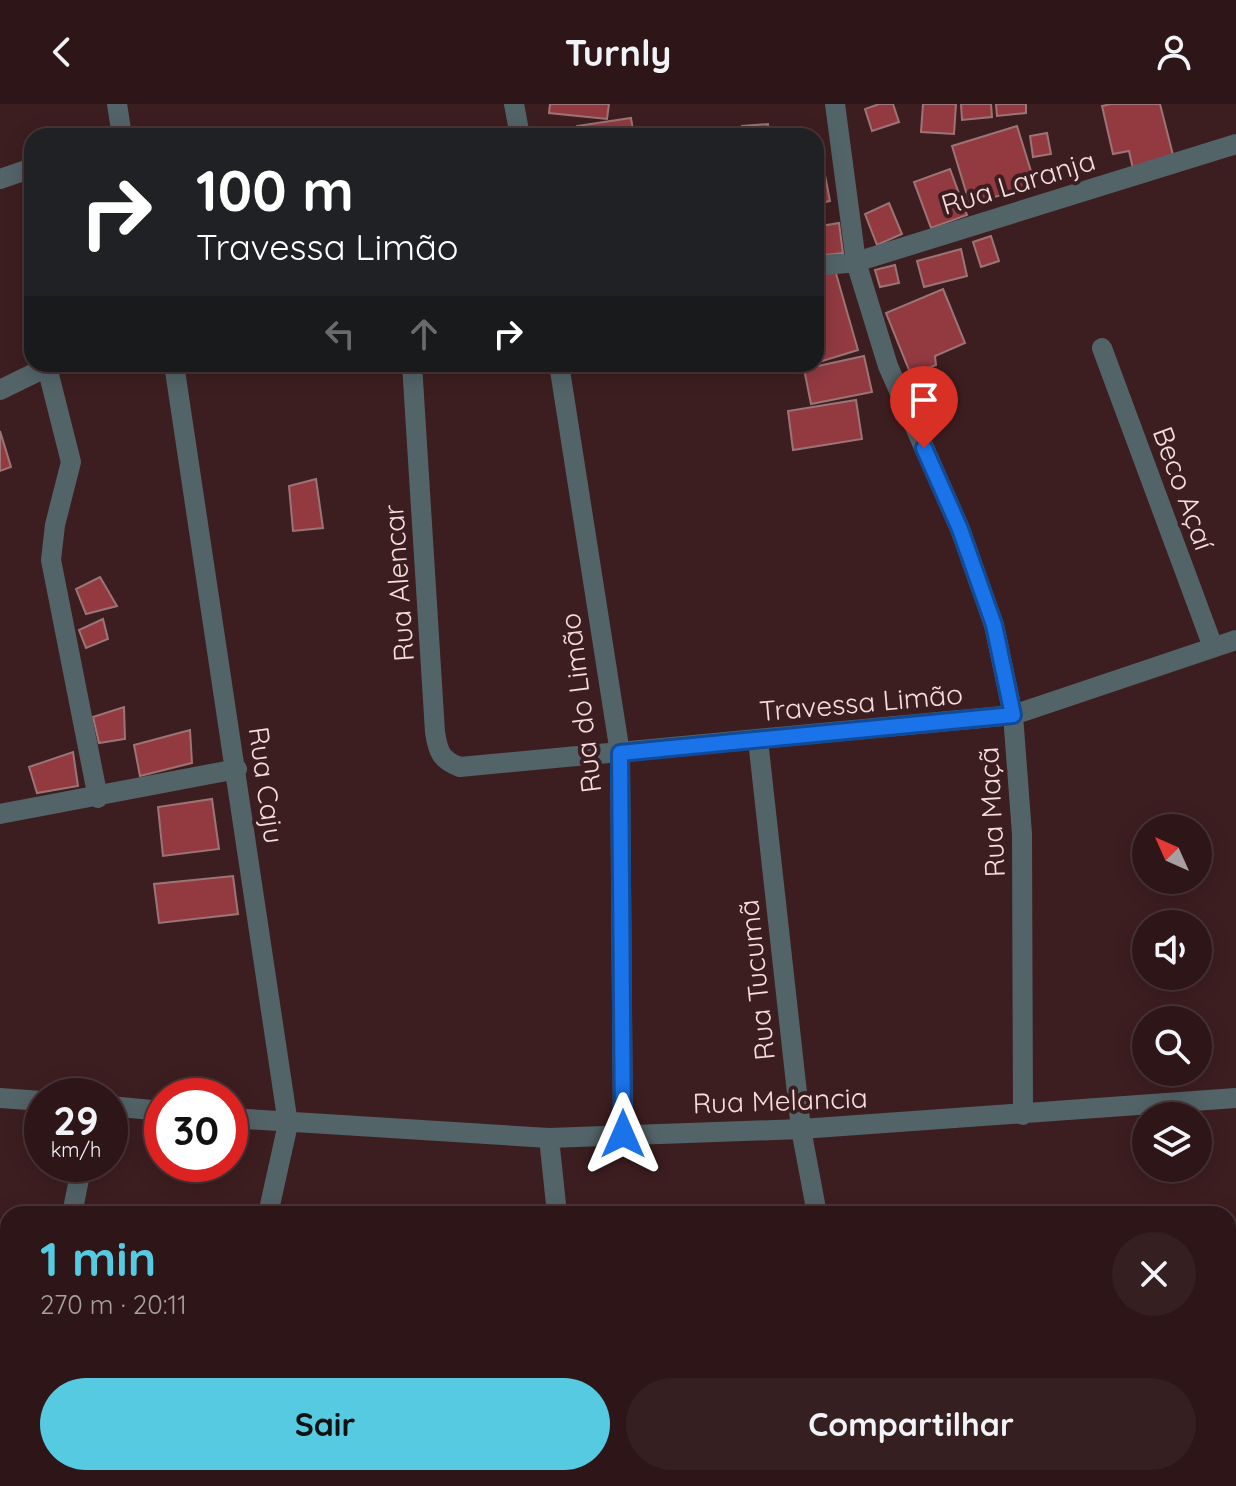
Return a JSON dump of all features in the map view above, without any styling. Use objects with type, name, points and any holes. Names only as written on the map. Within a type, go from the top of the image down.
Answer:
[{"type":"street","points":[[117,104],[121,128]]},
{"type":"street","points":[[514,104],[518,128]]},
{"type":"street","name":"Rua Maçã","points":[[835,104],[856,262],[888,366],[960,529],[994,625],[1013,715],[1022,834],[1023,1115]]},
{"type":"street","name":"Rua Laranja","points":[[824,265],[856,262],[1236,144]]},
{"type":"street","points":[[0,179],[24,171]]},
{"type":"street","name":"Beco Açaí","points":[[1102,348],[1213,647]]},
{"type":"street","points":[[0,390],[38,372]]},
{"type":"street","points":[[51,372],[71,462],[55,525],[51,560],[98,798]]},
{"type":"street","name":"Rua Caju","points":[[175,372],[288,1124],[270,1206]]},
{"type":"street","name":"Rua Alencar","points":[[413,372],[437,742],[439,753],[447,762],[460,767],[479,765]]},
{"type":"street","name":"Rua do Limão","points":[[560,372],[620,753],[623,1134]]},
{"type":"street","name":"Travessa Limão","points":[[479,765],[1013,715],[1236,640]]},
{"type":"street","name":"Rua Tucumã","points":[[758,740],[801,1129],[815,1206]]},
{"type":"street","points":[[0,814],[98,798],[237,769]]},
{"type":"street","points":[[0,1098],[24,1100]]},
{"type":"street","name":"Rua Melancia","points":[[248,1120],[549,1138],[801,1129],[1236,1098]]},
{"type":"street","points":[[549,1138],[556,1206]]},
{"type":"street","points":[[74,1206],[78,1182]]},
{"type":"building","points":[[550,104],[609,104],[607,119],[549,113]]},
{"type":"building","points":[[879,104],[893,104],[899,122],[872,131],[865,109]]},
{"type":"building","points":[[923,104],[956,104],[954,134],[921,132]]},
{"type":"building","points":[[961,104],[991,104],[992,117],[962,120]]},
{"type":"building","points":[[996,104],[1026,104],[1026,113],[997,116]]},
{"type":"building","points":[[1160,104],[1174,159],[1133,169],[1129,151],[1113,154],[1102,106]]},
{"type":"building","points":[[631,118],[633,128],[577,128]]},
{"type":"building","points":[[768,124],[768,128],[742,128]]},
{"type":"building","points":[[1017,126],[1035,184],[970,205],[952,146]]},
{"type":"building","points":[[1047,133],[1051,154],[1033,157],[1030,136]]},
{"type":"building","points":[[950,169],[967,215],[931,228],[914,182]]},
{"type":"building","points":[[824,175],[830,201],[824,202]]},
{"type":"building","points":[[889,203],[902,234],[877,245],[865,214]]},
{"type":"building","points":[[839,223],[843,253],[824,255],[824,226]]},
{"type":"building","points":[[991,236],[999,261],[981,267],[973,242]]},
{"type":"building","points":[[961,249],[967,276],[924,287],[917,261]]},
{"type":"building","points":[[895,265],[899,283],[880,287],[875,270]]},
{"type":"building","points":[[835,270],[858,350],[824,361],[824,273]]},
{"type":"building","points":[[943,289],[965,343],[935,356],[936,365],[911,375],[886,313]]},
{"type":"building","points":[[864,356],[872,392],[811,404],[805,372],[824,372],[824,365]]},
{"type":"building","points":[[856,400],[862,439],[793,450],[788,411]]},
{"type":"building","points":[[0,431],[11,467],[0,471]]},
{"type":"building","points":[[316,479],[323,528],[293,531],[289,486]]},
{"type":"building","points":[[100,577],[117,606],[86,614],[76,589]]},
{"type":"building","points":[[103,619],[108,639],[86,648],[79,630]]},
{"type":"building","points":[[124,707],[125,739],[99,743],[93,717]]},
{"type":"building","points":[[190,730],[192,763],[140,776],[134,745]]},
{"type":"building","points":[[73,752],[78,786],[37,793],[29,767]]},
{"type":"building","points":[[212,799],[219,849],[163,856],[158,807]]},
{"type":"building","points":[[233,876],[238,914],[159,923],[154,884]]},
{"type":"route","points":[[623,1134],[620,753],[1013,715],[994,625],[960,529],[924,448]]}]
